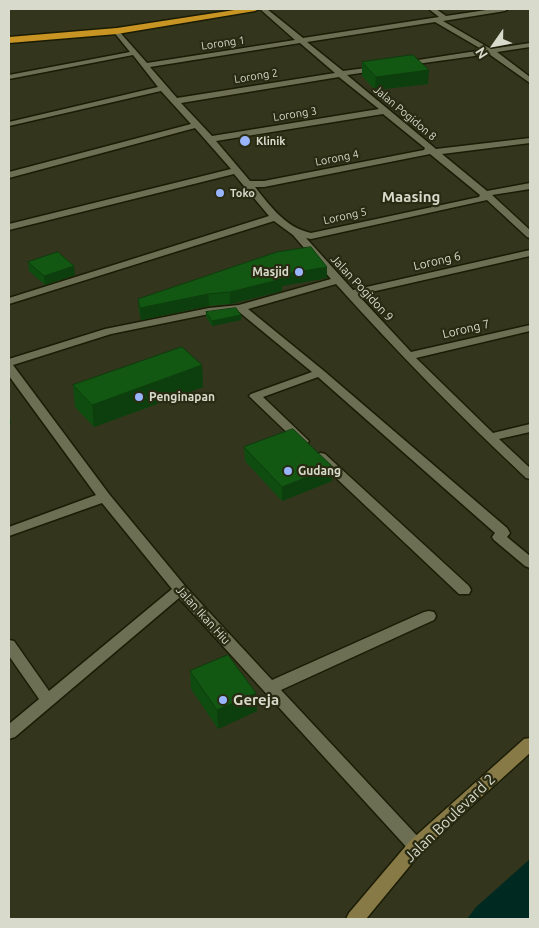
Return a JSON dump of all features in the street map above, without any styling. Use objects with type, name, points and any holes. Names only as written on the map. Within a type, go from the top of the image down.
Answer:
[{"type":"highway","points":[[9,40],[117,31],[255,9]]},
{"type":"main road","name":"Jalan Boulevard 2","points":[[355,919],[416,846],[530,744]]},
{"type":"street","name":"Jalan Pogidon 8","points":[[263,9],[485,194],[530,235]]},
{"type":"street","points":[[432,9],[446,19]]},
{"type":"street","name":"Lorong 1","points":[[146,66],[505,9]]},
{"type":"street","points":[[438,20],[490,51],[530,81]]},
{"type":"street","name":"Jalan Pogidon 9","points":[[117,31],[163,88],[210,139],[275,217],[296,233],[350,294],[409,356],[489,438],[530,475]]},
{"type":"street","points":[[396,65],[530,45]]},
{"type":"street","points":[[9,77],[134,53]]},
{"type":"street","name":"Lorong 2","points":[[176,101],[387,67]]},
{"type":"street","points":[[520,73],[530,72]]},
{"type":"street","points":[[9,124],[163,88]]},
{"type":"street","name":"Lorong 3","points":[[210,139],[384,110]]},
{"type":"street","points":[[9,175],[196,125]]},
{"type":"street","name":"Lorong 4","points":[[247,184],[264,184],[432,150],[530,140]]},
{"type":"street","points":[[9,227],[235,171]]},
{"type":"street","points":[[485,194],[530,186]]},
{"type":"street","name":"Lorong 5","points":[[296,233],[311,236],[483,199],[485,194]]},
{"type":"street","points":[[9,301],[275,217]]},
{"type":"street","name":"Lorong 6","points":[[350,294],[530,253]]},
{"type":"street","points":[[9,363],[109,331],[209,311],[240,308],[338,280]]},
{"type":"street","points":[[240,308],[320,373],[502,531],[503,533],[499,537],[530,564]]},
{"type":"street","name":"Lorong 7","points":[[409,356],[530,328]]},
{"type":"street","name":"Jalan Ikan Hiu","points":[[9,368],[104,497],[180,590],[416,846]]},
{"type":"street","points":[[320,373],[260,393],[256,397],[464,590]]},
{"type":"street","points":[[489,438],[530,428]]},
{"type":"street","points":[[9,532],[104,497]]},
{"type":"street","points":[[9,733],[180,590]]},
{"type":"street","points":[[270,688],[429,616]]},
{"type":"street","points":[[9,645],[48,700]]},
{"type":"water","points":[[530,859],[530,919],[467,919],[476,907]]},
{"type":"building","points":[[413,55],[429,70],[376,77],[362,62]]},
{"type":"building","points":[[311,247],[327,267],[280,275],[282,279],[230,292],[208,294],[140,308],[138,299],[277,252]]},
{"type":"building","points":[[58,252],[74,266],[44,276],[28,262]]},
{"type":"building","points":[[236,308],[241,315],[212,321],[206,312]]},
{"type":"building","points":[[182,347],[202,365],[92,405],[73,385]]},
{"type":"building","points":[[293,429],[333,467],[282,487],[244,447]]},
{"type":"building","points":[[228,655],[256,693],[217,710],[190,671]]},
{"type":"place","name":"Klinik","points":[[245,141]]},
{"type":"place","name":"Toko","points":[[220,193]]},
{"type":"place","name":"Masjid","points":[[299,272]]},
{"type":"place","name":"Penginapan","points":[[139,397]]},
{"type":"place","name":"Gudang","points":[[288,471]]},
{"type":"place","name":"Gereja","points":[[223,700]]},
{"type":"district","name":"Maasing","points":[[411,197]]}]
